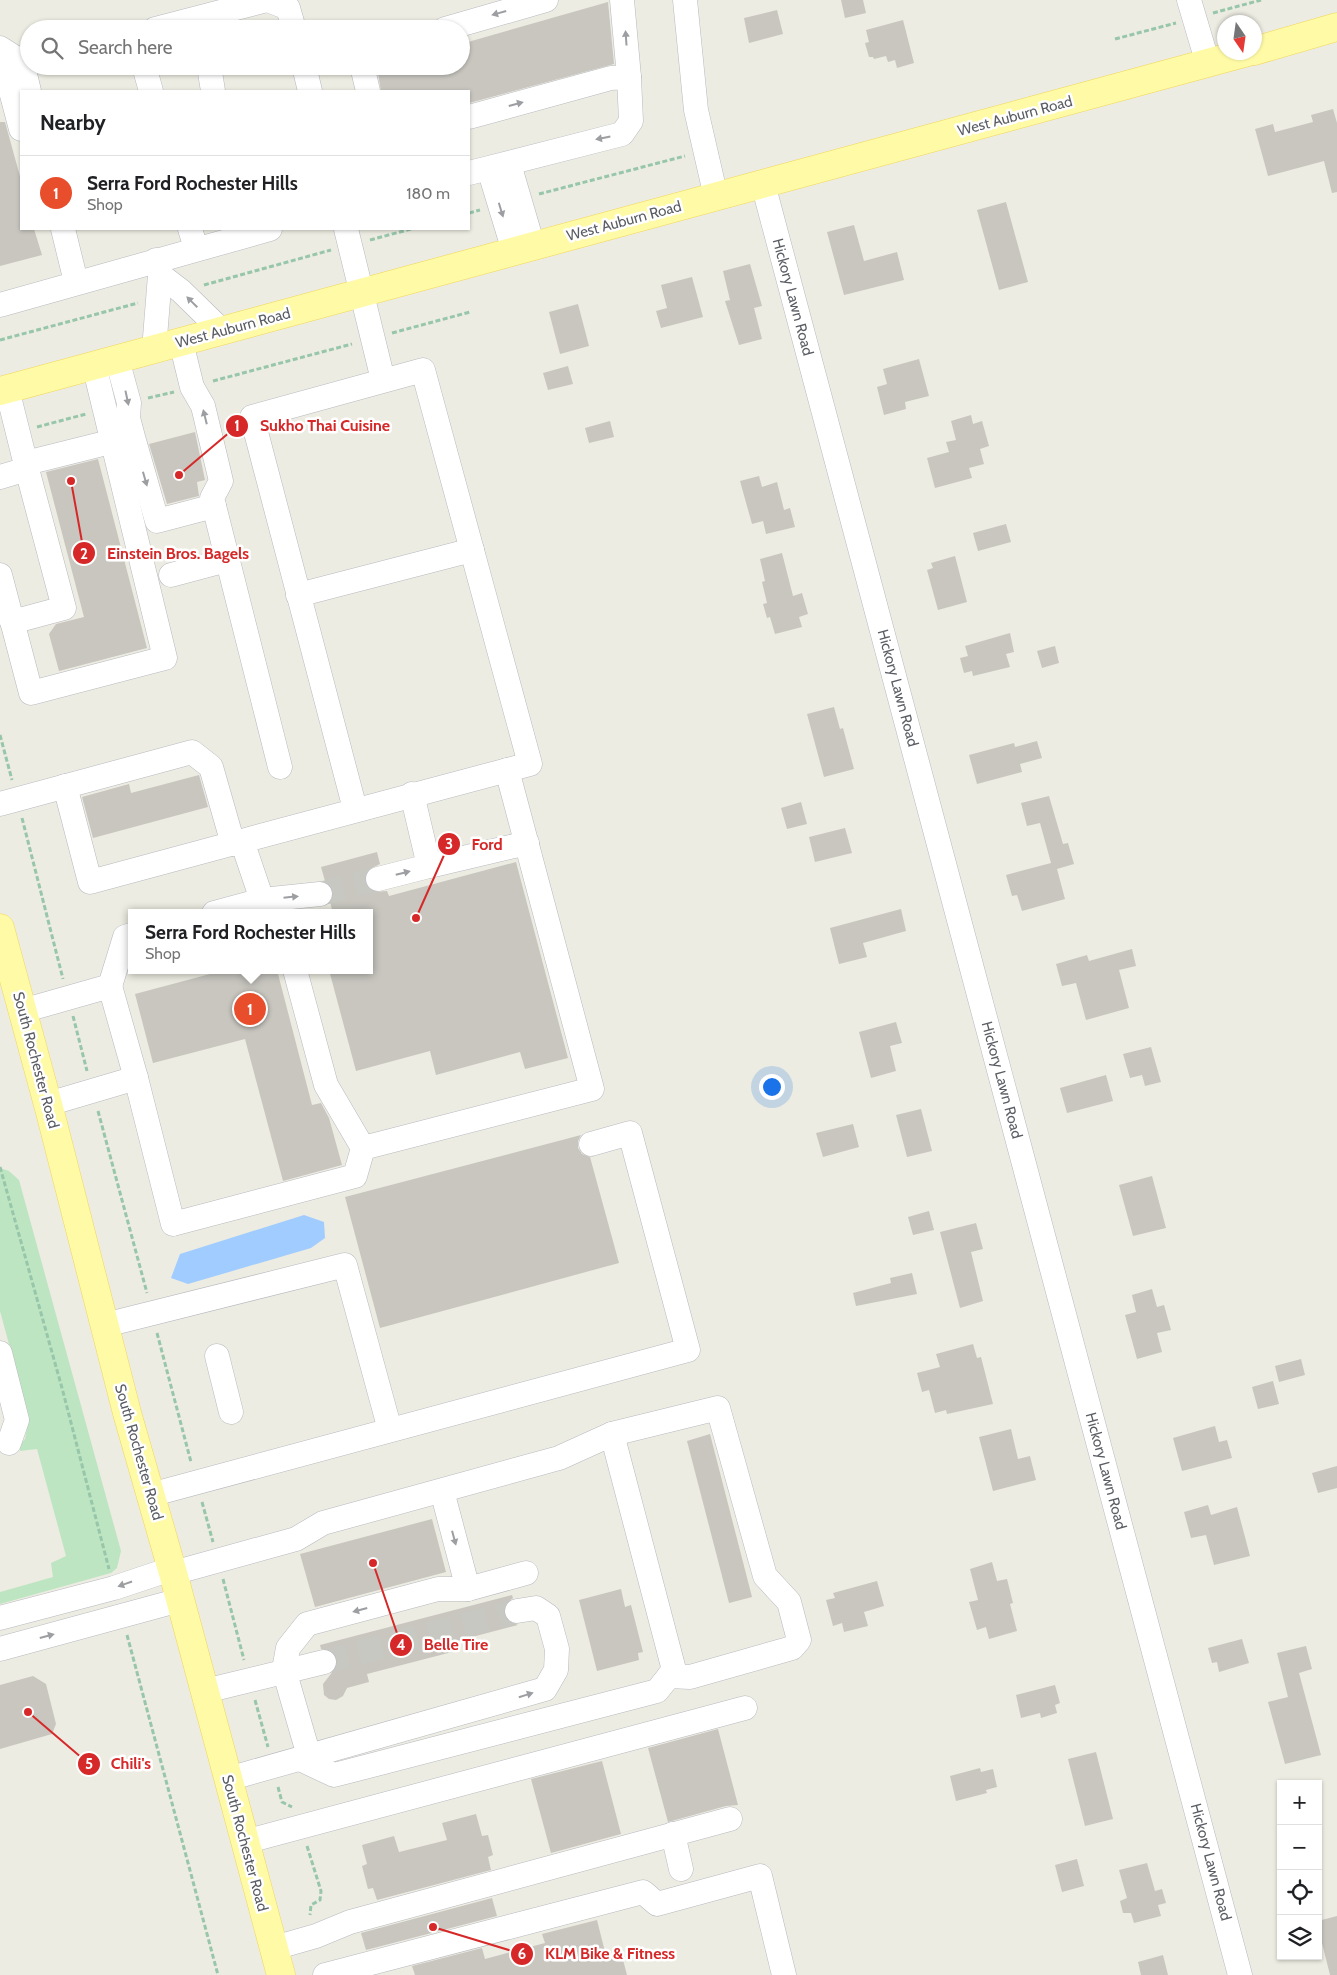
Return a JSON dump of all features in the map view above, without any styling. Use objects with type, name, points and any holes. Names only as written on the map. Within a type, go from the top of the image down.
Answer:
[{"type":"main road","points":[[1262,49],[1337,27]]},
{"type":"main road","name":"West Auburn Road","points":[[3,390],[1221,60]]},
{"type":"main road","name":"South Rochester Road","points":[[0,928],[150,1495],[281,1975]]},
{"type":"street","points":[[208,20],[268,0],[288,8],[291,20]]},
{"type":"street","points":[[470,22],[546,0]]},
{"type":"street","points":[[524,249],[509,202],[489,169],[622,134],[631,121],[622,0]]},
{"type":"street","points":[[685,0],[696,110],[716,197]]},
{"type":"street","points":[[1189,0],[1208,64]]},
{"type":"street","points":[[0,48],[17,63],[8,76],[20,125]]},
{"type":"street","points":[[22,75],[29,90]]},
{"type":"street","points":[[147,75],[151,90]]},
{"type":"street","points":[[210,75],[213,90]]},
{"type":"street","points":[[306,75],[310,90]]},
{"type":"street","points":[[364,75],[368,90]]},
{"type":"street","points":[[470,117],[611,78],[629,77]]},
{"type":"street","name":"Hickory Lawn Road","points":[[763,184],[1240,1975]]},
{"type":"street","points":[[63,230],[76,282]]},
{"type":"street","points":[[346,230],[383,380]]},
{"type":"street","points":[[0,304],[76,282],[158,267],[193,238],[256,231]]},
{"type":"street","points":[[158,267],[222,331]]},
{"type":"street","points":[[154,350],[158,267]]},
{"type":"street","points":[[181,342],[192,387],[203,406],[221,481],[212,498],[280,767]]},
{"type":"street","points":[[105,362],[104,410],[122,439],[157,521],[214,506]]},
{"type":"street","points":[[0,575],[8,619],[31,693],[165,658],[122,439],[128,418],[129,403],[105,362]]},
{"type":"street","points":[[65,786],[90,882],[238,843],[355,809],[530,764],[423,370],[252,417],[355,809]]},
{"type":"street","points":[[3,390],[17,433],[64,608],[8,619]]},
{"type":"street","points":[[0,477],[26,466],[122,439]]},
{"type":"street","points":[[298,595],[472,550]]},
{"type":"street","points":[[171,575],[227,560]]},
{"type":"street","points":[[8,801],[192,752],[211,767],[238,843],[266,906]]},
{"type":"street","points":[[364,1148],[592,1089],[507,770]]},
{"type":"street","points":[[412,794],[429,866]]},
{"type":"street","points":[[378,880],[527,843]]},
{"type":"street","points":[[244,909],[320,894]]},
{"type":"street","points":[[128,936],[125,937],[110,986],[136,1078],[173,1224],[355,1176],[364,1148],[326,1085],[296,974]]},
{"type":"street","points":[[22,1010],[69,999],[110,986]]},
{"type":"street","points":[[48,1104],[136,1078]]},
{"type":"street","points":[[150,1495],[688,1350],[630,1133],[591,1144]]},
{"type":"street","points":[[105,1325],[345,1265],[390,1430]]},
{"type":"street","points":[[0,1353],[17,1420],[9,1443]]},
{"type":"street","points":[[217,1356],[232,1412]]},
{"type":"street","points":[[0,1618],[296,1539],[323,1523],[560,1458],[612,1434],[718,1408],[765,1576],[789,1602],[799,1640],[792,1648],[690,1677],[669,1676]]},
{"type":"street","points":[[228,1779],[273,1767],[305,1758],[480,1709],[545,1689],[556,1670],[557,1649],[548,1616],[527,1610],[528,1573],[468,1588],[438,1589],[307,1624],[288,1648],[284,1670],[305,1758],[334,1776],[657,1691],[674,1670],[612,1434]]},
{"type":"street","points":[[442,1491],[468,1588]]},
{"type":"street","points":[[0,1649],[180,1600]]},
{"type":"street","points":[[204,1691],[284,1670],[324,1662]]},
{"type":"street","points":[[244,1842],[745,1708]]},
{"type":"street","points":[[274,1948],[316,1936],[350,1922],[730,1819]]},
{"type":"street","points":[[673,1834],[681,1869]]},
{"type":"street","points":[[325,1975],[386,1967],[642,1892],[657,1904],[760,1876],[784,1975]]},
{"type":"path","points":[[470,213],[705,151]]},
{"type":"path","points":[[129,403],[470,312]]},
{"type":"path","points":[[17,433],[104,410]]},
{"type":"path","points":[[0,735],[8,801],[69,999],[282,1802],[296,1808],[321,1891],[320,1900],[311,1905],[310,1915],[316,1936]]},
{"type":"path","points":[[0,1167],[47,1331],[111,1579]]},
{"type":"path","points":[[126,1629],[218,1975]]},
{"type":"green space","points":[[0,1168],[9,1171],[19,1180],[121,1551],[117,1568],[111,1573],[0,1604],[0,1592],[53,1577],[51,1563],[66,1556],[37,1449],[20,1451],[20,1444],[25,1439],[29,1418],[0,1311]]},
{"type":"water","points":[[304,1215],[324,1222],[325,1238],[311,1248],[188,1284],[171,1278],[180,1254]]},
{"type":"building","points":[[841,0],[863,0],[866,13],[845,18]]},
{"type":"building","points":[[608,2],[614,64],[470,103],[470,90],[381,90],[378,75],[470,75],[470,41]]},
{"type":"building","points":[[777,10],[783,34],[749,43],[744,18]]},
{"type":"building","points":[[903,20],[914,63],[897,68],[895,60],[888,62],[886,56],[874,59],[869,57],[865,43],[869,42],[866,30]]},
{"type":"building","points":[[1333,109],[1337,123],[1337,192],[1332,193],[1324,161],[1268,176],[1255,129],[1273,124],[1275,132],[1313,122],[1311,115]]},
{"type":"building","points":[[0,122],[5,122],[20,176],[20,230],[34,230],[42,255],[0,266]]},
{"type":"building","points":[[1006,202],[1028,282],[999,290],[977,210]]},
{"type":"building","points":[[854,225],[864,261],[897,252],[904,280],[844,295],[827,232]]},
{"type":"building","points":[[750,264],[762,306],[754,308],[762,339],[739,345],[725,301],[730,300],[723,271]]},
{"type":"building","points":[[692,277],[703,317],[661,328],[656,311],[667,308],[661,285]]},
{"type":"building","points":[[578,304],[589,346],[560,354],[549,312]]},
{"type":"building","points":[[919,359],[929,396],[905,402],[906,409],[884,415],[877,387],[887,384],[883,369]]},
{"type":"building","points":[[568,366],[573,384],[548,390],[543,373]]},
{"type":"building","points":[[971,415],[973,424],[982,421],[989,446],[980,449],[984,464],[969,468],[972,478],[935,488],[927,458],[949,452],[946,442],[956,440],[951,421]]},
{"type":"building","points":[[610,421],[614,437],[589,443],[585,428]]},
{"type":"building","points":[[195,432],[205,480],[197,482],[199,496],[167,504],[149,444]]},
{"type":"building","points":[[98,459],[147,648],[59,671],[49,634],[56,624],[84,617],[46,472]]},
{"type":"building","points":[[759,476],[762,487],[777,482],[784,510],[790,508],[795,527],[766,534],[763,521],[752,524],[740,481]]},
{"type":"building","points":[[1006,524],[1011,542],[978,551],[973,533]]},
{"type":"building","points":[[782,553],[793,596],[802,593],[808,614],[799,617],[802,627],[775,634],[770,617],[767,618],[763,604],[767,603],[762,582],[765,581],[760,559]]},
{"type":"building","points":[[955,556],[967,602],[938,610],[927,570],[933,568],[931,563]]},
{"type":"building","points":[[1010,633],[1014,652],[1006,654],[1010,667],[973,676],[972,671],[964,673],[960,658],[968,656],[965,646]]},
{"type":"building","points":[[1055,646],[1059,663],[1042,668],[1037,651]]},
{"type":"building","points":[[834,707],[840,729],[843,728],[854,769],[824,777],[807,714]]},
{"type":"building","points":[[1037,741],[1042,758],[1020,764],[1022,772],[977,784],[969,755],[1014,743],[1015,747]]},
{"type":"building","points":[[199,775],[208,807],[93,838],[82,797],[129,784],[131,793]]},
{"type":"building","points":[[1049,796],[1063,844],[1068,843],[1074,864],[1057,869],[1065,899],[1022,911],[1017,895],[1012,896],[1006,875],[1051,863],[1040,823],[1027,826],[1021,803]]},
{"type":"building","points":[[801,802],[807,824],[787,829],[781,808]]},
{"type":"building","points":[[845,828],[852,853],[815,862],[809,837]]},
{"type":"building","points":[[377,852],[380,864],[368,870],[365,882],[368,888],[374,892],[387,891],[389,896],[516,862],[568,1058],[525,1069],[520,1052],[436,1075],[430,1051],[356,1071],[330,974],[373,974],[373,909],[332,909],[330,902],[334,892],[325,881],[321,867]]},
{"type":"building","points":[[901,909],[906,931],[863,943],[867,957],[839,964],[830,928]]},
{"type":"building","points":[[1132,949],[1136,966],[1119,970],[1129,1008],[1086,1020],[1076,983],[1062,986],[1056,964],[1087,955],[1089,961]]},
{"type":"building","points":[[210,974],[278,974],[312,1105],[321,1103],[329,1118],[342,1165],[283,1181],[245,1039],[153,1063],[135,994]]},
{"type":"building","points":[[896,1022],[902,1043],[890,1046],[896,1071],[871,1078],[859,1032]]},
{"type":"building","points":[[1151,1047],[1161,1082],[1145,1086],[1142,1075],[1130,1078],[1123,1054]]},
{"type":"building","points":[[1106,1075],[1113,1101],[1067,1113],[1060,1088]]},
{"type":"building","points":[[921,1109],[932,1151],[907,1157],[896,1115]]},
{"type":"building","points":[[853,1124],[859,1147],[823,1157],[816,1133]]},
{"type":"building","points":[[581,1135],[578,1141],[578,1148],[582,1154],[590,1157],[619,1263],[380,1328],[345,1197]]},
{"type":"building","points":[[1152,1176],[1166,1228],[1133,1236],[1119,1185]]},
{"type":"building","points":[[929,1211],[934,1230],[913,1235],[908,1217]]},
{"type":"building","points":[[976,1223],[983,1249],[971,1252],[983,1301],[960,1308],[940,1232]]},
{"type":"building","points":[[912,1273],[917,1294],[856,1306],[853,1293],[891,1283],[890,1278]]},
{"type":"building","points":[[1152,1289],[1157,1307],[1164,1305],[1171,1330],[1157,1333],[1162,1352],[1137,1359],[1125,1315],[1136,1312],[1132,1295]]},
{"type":"building","points":[[973,1344],[977,1358],[981,1357],[993,1404],[947,1414],[946,1410],[935,1413],[929,1390],[922,1392],[917,1373],[940,1367],[936,1354]]},
{"type":"building","points":[[1301,1359],[1305,1375],[1279,1382],[1275,1366]]},
{"type":"building","points":[[1273,1381],[1279,1404],[1258,1409],[1252,1387]]},
{"type":"building","points":[[1215,1426],[1219,1442],[1227,1440],[1232,1458],[1182,1471],[1173,1438]]},
{"type":"building","points":[[1011,1429],[1018,1459],[1030,1456],[1036,1480],[993,1491],[979,1437]]},
{"type":"building","points":[[710,1434],[752,1597],[729,1603],[687,1441]]},
{"type":"building","points":[[1337,1466],[1337,1488],[1318,1493],[1312,1473]]},
{"type":"building","points":[[1208,1505],[1211,1515],[1237,1507],[1250,1556],[1214,1565],[1206,1535],[1191,1538],[1184,1512]]},
{"type":"building","points":[[432,1519],[446,1572],[315,1607],[300,1554]]},
{"type":"building","points":[[992,1562],[997,1581],[1007,1579],[1013,1603],[1010,1604],[1017,1631],[989,1639],[986,1627],[977,1630],[969,1602],[978,1600],[970,1569]]},
{"type":"building","points":[[877,1581],[884,1606],[864,1612],[868,1626],[844,1632],[842,1623],[833,1626],[826,1600],[835,1598],[833,1593]]},
{"type":"building","points":[[621,1589],[625,1607],[631,1605],[643,1652],[638,1653],[639,1660],[597,1671],[579,1600]]},
{"type":"building","points":[[512,1595],[513,1598],[504,1606],[504,1614],[507,1620],[518,1625],[453,1642],[456,1651],[367,1674],[369,1682],[347,1688],[343,1696],[336,1700],[329,1699],[324,1695],[323,1684],[337,1666],[337,1659],[334,1652],[321,1649],[320,1645]]},
{"type":"building","points":[[1242,1639],[1249,1663],[1219,1672],[1217,1662],[1212,1663],[1208,1648]]},
{"type":"building","points":[[1306,1646],[1312,1669],[1299,1673],[1321,1755],[1285,1764],[1268,1702],[1288,1697],[1277,1653]]},
{"type":"building","points":[[33,1676],[46,1684],[56,1724],[52,1734],[0,1749],[0,1685]]},
{"type":"building","points":[[1055,1685],[1060,1703],[1055,1705],[1057,1713],[1041,1718],[1040,1713],[1021,1718],[1016,1695]]},
{"type":"building","points":[[718,1729],[738,1805],[726,1806],[668,1822],[648,1748]]},
{"type":"building","points":[[1096,1752],[1113,1819],[1085,1826],[1068,1759]]},
{"type":"building","points":[[602,1761],[621,1834],[551,1853],[531,1779]]},
{"type":"building","points":[[980,1768],[981,1772],[993,1769],[997,1787],[986,1790],[987,1793],[956,1801],[950,1776]]},
{"type":"building","points":[[476,1814],[482,1836],[488,1835],[493,1855],[488,1857],[491,1870],[377,1900],[373,1888],[368,1889],[362,1866],[367,1864],[362,1845],[394,1836],[399,1852],[447,1840],[442,1823]]},
{"type":"building","points":[[1077,1859],[1084,1886],[1062,1892],[1055,1865]]},
{"type":"building","points":[[1147,1863],[1155,1891],[1162,1889],[1166,1903],[1158,1905],[1161,1916],[1134,1923],[1131,1913],[1123,1913],[1120,1901],[1127,1898],[1119,1870]]},
{"type":"building","points":[[492,1898],[497,1916],[366,1950],[361,1933]]},
{"type":"building","points":[[1337,1916],[1337,1975],[1330,1975],[1322,1943],[1322,1920]]},
{"type":"building","points":[[597,1920],[607,1960],[622,1956],[627,1975],[415,1975],[412,1966],[482,1948],[485,1959],[545,1943],[542,1934]]},
{"type":"building","points":[[1163,1955],[1168,1975],[1141,1975],[1138,1962]]},
{"type":"tunnel","points":[[320,894],[378,879]]},
{"type":"tunnel","points":[[324,1662],[517,1611]]},
{"type":"place","name":"Sukho Thai Cuisine","points":[[179,475]]},
{"type":"place","name":"Einstein Bros. Bagels","points":[[71,481]]},
{"type":"place","name":"Ford","points":[[416,918]]},
{"type":"place","name":"Serra Ford Rochester Hills","points":[[250,1009]]},
{"type":"place","name":"Belle Tire","points":[[373,1563]]},
{"type":"place","name":"Chili's","points":[[28,1712]]},
{"type":"place","name":"KLM Bike & Fitness","points":[[433,1927]]}]
